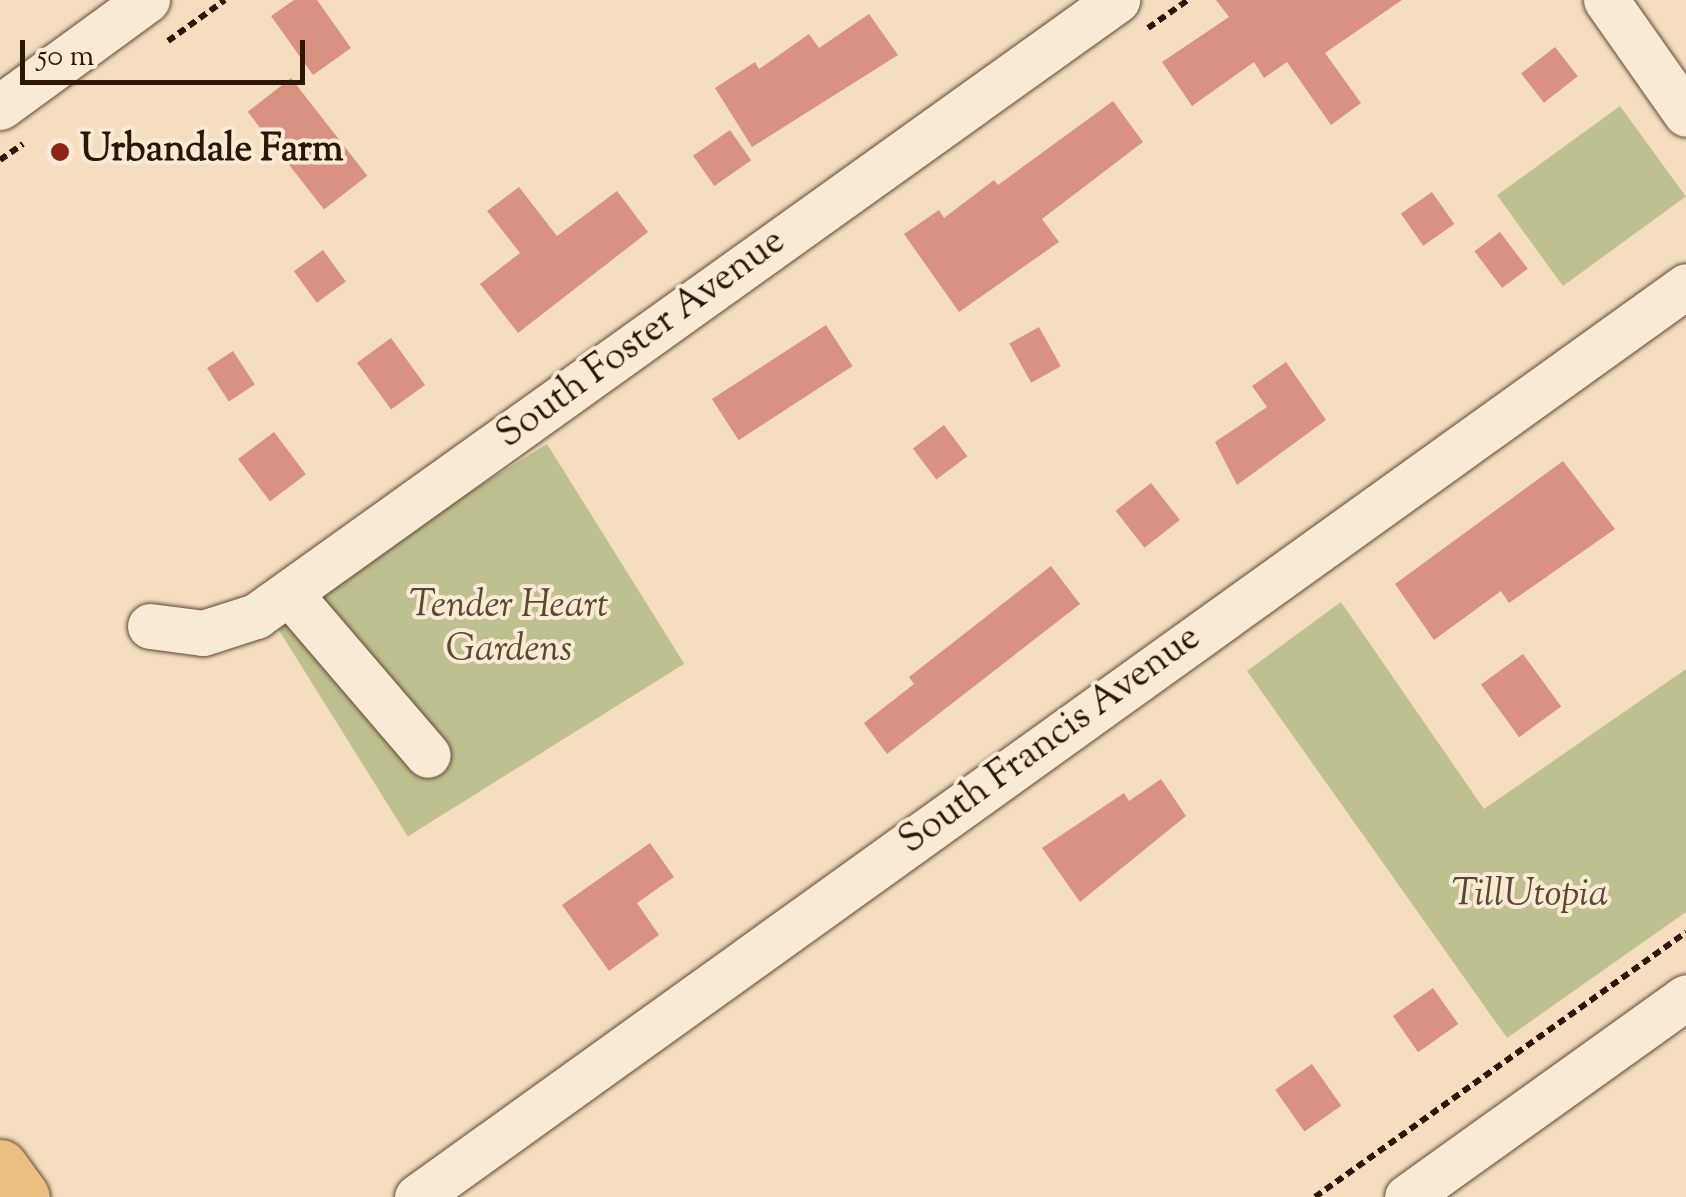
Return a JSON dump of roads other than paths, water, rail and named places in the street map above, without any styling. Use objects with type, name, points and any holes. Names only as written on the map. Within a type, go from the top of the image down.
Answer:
[{"type":"highway","points":[[0,1166],[22,1197]]},
{"type":"street","points":[[0,106],[147,0]]},
{"type":"street","name":"South Foster Avenue","points":[[150,626],[203,633],[256,616],[1117,0]]},
{"type":"street","points":[[1606,0],[1686,114]]},
{"type":"street","name":"South Francis Avenue","points":[[417,1197],[1686,286]]},
{"type":"street","points":[[288,593],[428,754]]},
{"type":"street","points":[[1407,1197],[1686,997]]},
{"type":"place","name":"Urbandale Farm","points":[[60,152]]},
{"type":"park label","name":"Tender Heart Gardens","points":[[509,630]]},
{"type":"park label","name":"TillUtopia","points":[[1530,897]]}]
